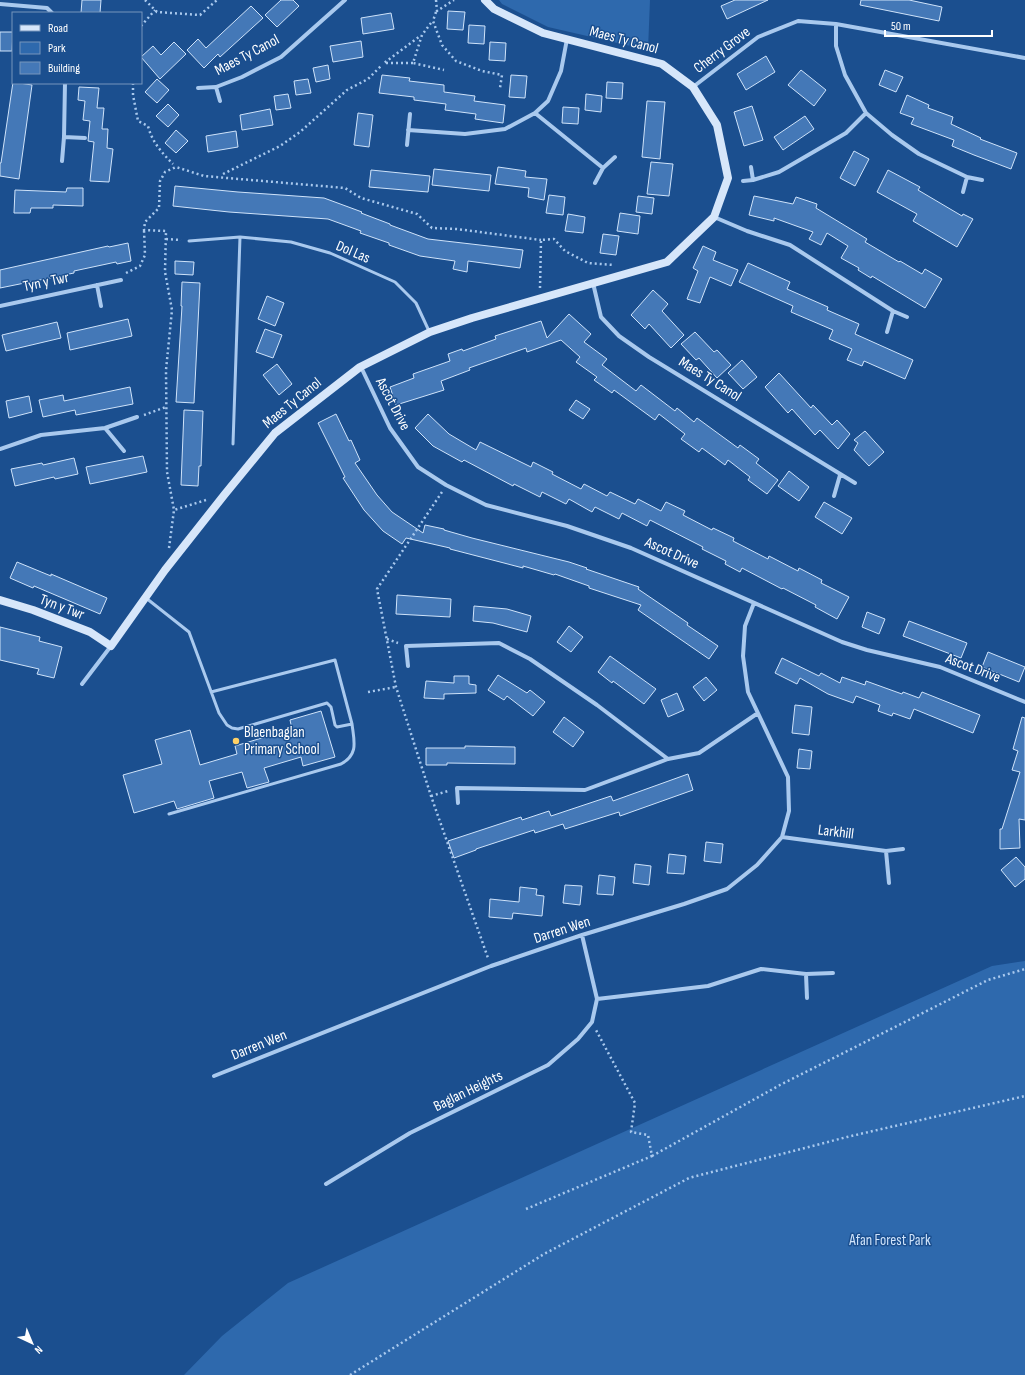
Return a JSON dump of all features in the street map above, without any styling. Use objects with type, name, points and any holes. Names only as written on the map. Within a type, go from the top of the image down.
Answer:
[{"type":"street","name":"Maes Ty Canol","points":[[198,88],[216,88],[242,77],[281,57],[345,0]]},
{"type":"street","name":"Maes Ty Canol","points":[[82,684],[165,570],[274,433],[360,367],[430,332],[667,262],[714,217],[728,178],[717,125],[693,87],[662,64],[543,33],[494,9],[485,0]]},
{"type":"street","points":[[0,4],[47,8],[51,12]]},
{"type":"street","name":"Cherry Grove","points":[[693,87],[758,37],[798,22],[836,24],[1025,58]]},
{"type":"street","points":[[836,24],[836,46],[845,75],[866,114],[919,154],[966,177],[982,180]]},
{"type":"street","name":"Maes Ty Canol","points":[[408,130],[465,134],[504,129],[535,113],[548,101],[561,70],[567,39]]},
{"type":"street","points":[[62,161],[65,84]]},
{"type":"street","name":"Maes Ty Canol","points":[[216,88],[220,101]]},
{"type":"street","points":[[535,113],[603,168]]},
{"type":"street","points":[[407,145],[410,114]]},
{"type":"street","points":[[743,181],[753,180],[779,172],[846,133],[866,114]]},
{"type":"street","points":[[64,137],[85,138]]},
{"type":"street","points":[[595,183],[603,168],[615,157]]},
{"type":"street","points":[[750,167],[753,180]]},
{"type":"street","points":[[963,192],[966,177]]},
{"type":"street","points":[[714,217],[746,231],[790,245],[893,311],[907,316]]},
{"type":"street","name":"Tyn y Twr","points":[[0,306],[121,280]]},
{"type":"street","name":"Maes Ty Canol","points":[[593,284],[601,317],[620,336],[649,357],[855,483]]},
{"type":"street","points":[[98,285],[101,306]]},
{"type":"street","points":[[887,332],[893,311]]},
{"type":"street","name":"Ascot Drive","points":[[360,367],[390,428],[418,467],[446,485],[486,505],[567,526],[632,548],[842,642],[867,650],[940,667],[1025,702]]},
{"type":"street","points":[[0,449],[41,435],[105,428],[137,417]]},
{"type":"street","points":[[105,428],[124,451]]},
{"type":"street","points":[[834,496],[840,475]]},
{"type":"street","name":"Tyn y Twr","points":[[0,600],[33,610],[90,632],[111,646]]},
{"type":"street","name":"Darren Wen","points":[[214,1076],[491,966],[582,935],[684,904],[727,889],[757,865],[782,837],[789,811],[788,777],[748,692],[743,656],[745,626],[754,603]]},
{"type":"street","points":[[408,666],[406,646],[499,643],[530,659],[597,705],[668,759]]},
{"type":"street","points":[[458,803],[457,788],[585,790],[668,759],[699,753],[758,713]]},
{"type":"street","name":"Larkhill","points":[[782,837],[886,851],[903,849]]},
{"type":"street","points":[[886,851],[889,883]]},
{"type":"street","name":"Baglan Heights","points":[[326,1184],[410,1133],[548,1065],[578,1039],[592,1022],[597,999],[582,935]]},
{"type":"street","points":[[597,999],[708,986],[761,969],[806,974],[833,973]]},
{"type":"street","points":[[806,974],[807,998]]},
{"type":"lane","name":"Dol Las","points":[[189,241],[240,238],[291,242],[330,253],[396,282],[416,303],[430,332]]},
{"type":"lane","points":[[233,444],[240,238]]},
{"type":"lane","points":[[146,598],[189,632],[211,692],[223,721],[227,725],[238,729],[327,703],[331,707],[335,725],[337,727],[352,724]]},
{"type":"lane","points":[[169,814],[341,764],[350,758],[354,750],[352,724],[335,660],[211,692]]},
{"type":"path","points":[[145,0],[157,12],[200,15],[217,0]]},
{"type":"path","points":[[436,0],[437,11],[454,0]]},
{"type":"path","points":[[142,25],[155,10]]},
{"type":"path","points":[[436,12],[433,21],[442,45],[456,61],[482,71],[502,75],[500,88]]},
{"type":"path","points":[[413,63],[422,35],[431,23]]},
{"type":"path","points":[[420,36],[384,63],[413,63],[444,70]]},
{"type":"path","points":[[224,174],[280,146],[300,132],[347,90],[368,79],[382,65]]},
{"type":"path","points":[[133,84],[133,95],[138,121],[148,126],[150,134],[159,150],[173,164]]},
{"type":"path","points":[[121,280],[126,272],[140,266],[145,255],[145,222],[159,208],[160,180],[165,172],[176,167],[204,176],[345,188],[361,198],[417,214],[432,228],[457,229],[541,240],[554,239],[565,251],[588,263],[618,266]]},
{"type":"path","points":[[144,230],[166,231],[165,272],[172,310],[166,370],[166,407],[167,472],[174,510],[165,570]]},
{"type":"path","points":[[166,239],[189,241]]},
{"type":"path","points":[[540,299],[541,240]]},
{"type":"path","points":[[137,417],[166,407]]},
{"type":"path","points":[[446,485],[378,589],[396,687],[491,966]]},
{"type":"path","points":[[174,510],[224,494]]},
{"type":"path","points":[[368,692],[396,687]]},
{"type":"path","points":[[432,796],[457,788]]},
{"type":"path","points":[[526,1209],[652,1156],[780,1085],[988,980],[1025,969]]},
{"type":"path","points":[[592,1022],[636,1103],[631,1132],[648,1135],[652,1156]]},
{"type":"path","points":[[350,1375],[544,1254],[689,1178],[847,1137],[1025,1096]]},
{"type":"green space","points":[[499,0],[650,0],[648,50],[548,27],[502,4]]},
{"type":"green space","name":"Afan Forest Park","points":[[1025,961],[1025,1375],[184,1375],[222,1336],[288,1283],[992,966]]},
{"type":"building","points":[[82,0],[101,0],[100,12],[81,12]]},
{"type":"building","points":[[281,0],[293,0],[299,6],[277,27],[265,15]]},
{"type":"building","points":[[735,0],[768,0],[727,19],[721,6]]},
{"type":"building","points":[[861,0],[909,0],[942,7],[939,21],[860,5]]},
{"type":"building","points":[[251,6],[263,18],[220,57],[218,54],[204,68],[187,50],[198,39],[206,48]]},
{"type":"building","points":[[448,11],[465,12],[463,30],[447,29]]},
{"type":"building","points":[[391,13],[394,29],[363,34],[361,18]]},
{"type":"building","points":[[469,25],[485,26],[484,44],[468,43]]},
{"type":"building","points":[[0,32],[12,32],[12,51],[0,51]]},
{"type":"building","points":[[361,41],[363,57],[333,62],[330,46]]},
{"type":"building","points":[[174,42],[186,54],[160,79],[142,58],[142,56],[153,46],[161,55]]},
{"type":"building","points":[[490,42],[506,43],[505,61],[489,60]]},
{"type":"building","points":[[766,56],[775,72],[746,90],[737,74]]},
{"type":"building","points":[[328,65],[330,79],[316,82],[313,68]]},
{"type":"building","points":[[801,70],[826,90],[814,106],[788,85]]},
{"type":"building","points":[[885,70],[903,77],[896,92],[879,85]]},
{"type":"building","points":[[382,75],[410,78],[409,81],[444,85],[444,92],[475,96],[474,101],[505,105],[503,123],[475,119],[476,114],[445,110],[446,104],[414,100],[414,97],[379,93]]},
{"type":"building","points":[[511,75],[527,76],[525,98],[509,97]]},
{"type":"building","points":[[157,79],[169,90],[157,103],[145,92]]},
{"type":"building","points":[[308,79],[311,93],[296,95],[294,81]]},
{"type":"building","points":[[607,82],[623,83],[622,99],[606,98]]},
{"type":"building","points":[[13,84],[32,85],[19,179],[0,176]]},
{"type":"building","points":[[79,87],[99,88],[97,108],[104,108],[102,129],[108,129],[107,148],[113,149],[109,182],[90,181],[94,142],[88,141],[90,121],[83,120],[85,101],[78,100]]},
{"type":"building","points":[[288,94],[291,108],[276,110],[274,96]]},
{"type":"building","points":[[586,94],[602,96],[601,112],[585,110]]},
{"type":"building","points":[[907,95],[929,105],[928,108],[953,117],[951,124],[981,138],[980,139],[1017,153],[1011,169],[952,146],[954,140],[911,124],[914,118],[900,113]]},
{"type":"building","points":[[647,101],[665,102],[660,159],[642,157]]},
{"type":"building","points":[[168,104],[179,115],[168,127],[156,116]]},
{"type":"building","points":[[752,106],[763,140],[744,146],[734,112]]},
{"type":"building","points":[[563,107],[579,108],[578,124],[562,123]]},
{"type":"building","points":[[270,109],[273,125],[242,130],[240,115]]},
{"type":"building","points":[[358,113],[373,115],[369,147],[354,145]]},
{"type":"building","points":[[805,116],[814,129],[783,150],[774,137]]},
{"type":"building","points":[[176,130],[188,141],[176,153],[165,143]]},
{"type":"building","points":[[236,131],[238,147],[208,152],[206,136]]},
{"type":"building","points":[[854,151],[869,159],[855,186],[840,178]]},
{"type":"building","points":[[651,162],[673,164],[669,196],[647,194]]},
{"type":"building","points":[[498,167],[526,171],[525,177],[547,179],[544,200],[528,197],[529,188],[495,184]]},
{"type":"building","points":[[434,169],[491,175],[489,191],[432,185]]},
{"type":"building","points":[[371,170],[430,176],[428,192],[369,187]]},
{"type":"building","points":[[888,170],[920,187],[918,190],[962,216],[963,214],[973,219],[957,247],[913,221],[917,214],[877,192]]},
{"type":"building","points":[[175,186],[324,198],[428,239],[523,250],[520,268],[468,261],[467,272],[453,269],[455,261],[420,256],[389,245],[389,243],[360,233],[361,231],[328,219],[229,212],[173,206]]},
{"type":"building","points":[[67,188],[83,188],[83,206],[53,205],[53,208],[31,208],[30,213],[14,213],[15,190],[66,192]]},
{"type":"building","points":[[549,195],[565,197],[563,215],[546,213]]},
{"type":"building","points":[[638,196],[654,198],[652,214],[636,212]]},
{"type":"building","points":[[754,196],[793,204],[796,197],[817,204],[816,208],[867,239],[865,242],[922,274],[925,269],[942,279],[925,308],[872,276],[871,278],[858,270],[859,268],[841,258],[848,246],[827,233],[821,245],[809,239],[813,232],[774,218],[774,221],[749,215]]},
{"type":"building","points":[[620,213],[640,216],[638,234],[617,231]]},
{"type":"building","points":[[568,214],[585,217],[583,233],[565,231]]},
{"type":"building","points":[[603,234],[619,236],[616,255],[600,253]]},
{"type":"building","points":[[128,243],[131,261],[117,264],[116,262],[74,271],[74,273],[0,288],[0,270]]},
{"type":"building","points":[[703,246],[716,252],[713,260],[738,270],[731,286],[710,277],[700,303],[687,299],[698,271],[693,268]]},
{"type":"building","points":[[175,261],[194,262],[193,275],[175,274]]},
{"type":"building","points":[[748,263],[790,282],[787,289],[828,307],[827,310],[859,324],[855,334],[913,360],[905,379],[864,361],[862,366],[847,360],[852,349],[829,339],[833,330],[791,312],[793,306],[739,282]]},
{"type":"building","points":[[182,282],[200,283],[194,403],[176,402]]},
{"type":"building","points":[[653,290],[668,304],[662,311],[684,335],[671,348],[649,324],[645,329],[631,315]]},
{"type":"building","points":[[267,296],[284,303],[275,326],[258,319]]},
{"type":"building","points":[[569,314],[591,334],[584,342],[607,359],[602,365],[636,391],[641,385],[675,411],[677,408],[694,422],[697,418],[738,448],[740,445],[759,459],[756,463],[778,480],[767,494],[748,480],[750,477],[728,460],[725,465],[702,448],[699,452],[681,439],[685,434],[659,414],[655,420],[614,390],[612,393],[594,380],[597,377],[576,362],[580,357],[561,340],[527,352],[526,348],[469,368],[470,370],[441,381],[444,390],[396,405],[390,387],[414,378],[413,374],[450,361],[448,354],[462,349],[463,351],[496,339],[495,336],[541,321],[547,338]]},
{"type":"building","points":[[128,319],[132,336],[70,350],[67,333]]},
{"type":"building","points":[[57,322],[61,338],[6,351],[2,335]]},
{"type":"building","points":[[265,329],[282,335],[273,358],[256,352]]},
{"type":"building","points":[[695,332],[714,352],[717,350],[731,365],[717,378],[699,358],[696,360],[681,344]]},
{"type":"building","points":[[742,360],[757,377],[743,389],[728,373]]},
{"type":"building","points":[[277,364],[292,384],[279,395],[263,375]]},
{"type":"building","points":[[779,373],[811,408],[813,405],[832,425],[837,420],[850,434],[838,449],[820,430],[815,435],[792,409],[788,413],[765,387]]},
{"type":"building","points":[[130,387],[133,404],[76,415],[75,410],[43,417],[39,400],[63,395],[64,401]]},
{"type":"building","points":[[29,396],[32,412],[9,418],[6,401]]},
{"type":"building","points":[[576,400],[590,409],[583,419],[569,410]]},
{"type":"building","points":[[184,410],[203,411],[201,466],[199,466],[198,486],[181,485]]},
{"type":"building","points":[[336,414],[349,441],[351,440],[360,460],[355,463],[377,495],[392,512],[423,533],[425,525],[444,529],[472,538],[569,562],[639,587],[638,589],[688,623],[687,625],[718,646],[709,659],[638,610],[641,605],[589,588],[589,586],[555,574],[554,575],[523,566],[523,568],[450,548],[406,538],[402,544],[383,531],[364,510],[343,478],[345,477],[318,423]]},
{"type":"building","points":[[428,414],[449,434],[476,450],[480,442],[531,467],[533,462],[581,489],[584,484],[607,496],[610,492],[635,504],[638,499],[661,511],[666,502],[685,511],[683,515],[712,530],[713,528],[734,538],[733,541],[768,559],[769,556],[798,571],[799,568],[822,580],[821,583],[849,597],[837,619],[815,607],[816,605],[742,568],[740,572],[725,564],[726,561],[702,549],[703,547],[650,520],[647,526],[622,513],[619,519],[595,507],[592,512],[569,499],[566,504],[542,492],[540,497],[514,484],[513,486],[464,460],[462,462],[433,446],[415,428]]},
{"type":"building","points":[[865,431],[884,452],[869,466],[854,450],[858,443],[854,440]]},
{"type":"building","points":[[143,456],[147,472],[90,484],[86,467]]},
{"type":"building","points":[[74,458],[78,474],[55,479],[54,477],[15,486],[11,469],[42,463],[43,465]]},
{"type":"building","points":[[789,471],[809,487],[799,501],[778,486]]},
{"type":"building","points":[[824,502],[852,518],[842,534],[815,517]]},
{"type":"building","points":[[17,562],[51,576],[51,574],[107,598],[100,614],[34,586],[33,588],[10,578]]},
{"type":"building","points":[[397,595],[451,599],[450,617],[396,614]]},
{"type":"building","points":[[474,606],[507,609],[531,616],[527,632],[493,623],[473,621]]},
{"type":"building","points":[[867,612],[885,619],[879,634],[862,627]]},
{"type":"building","points":[[909,621],[967,643],[961,658],[903,636]]},
{"type":"building","points":[[569,626],[583,637],[571,652],[557,642]]},
{"type":"building","points":[[0,627],[40,637],[39,641],[62,647],[54,678],[37,674],[39,669],[0,660]]},
{"type":"building","points":[[988,652],[1025,667],[1019,682],[982,667]]},
{"type":"building","points":[[610,656],[656,689],[644,704],[598,672]]},
{"type":"building","points":[[782,658],[819,676],[821,673],[840,683],[842,677],[865,685],[866,681],[902,694],[903,692],[919,698],[922,692],[980,715],[973,733],[914,709],[910,719],[893,713],[892,716],[878,711],[880,705],[856,696],[853,703],[828,694],[800,678],[797,684],[775,673]]},
{"type":"building","points":[[498,675],[527,693],[530,690],[545,702],[533,716],[507,696],[504,700],[488,690]]},
{"type":"building","points":[[454,676],[469,676],[469,684],[476,685],[476,693],[444,694],[444,699],[424,698],[426,681],[454,683]]},
{"type":"building","points":[[706,677],[717,690],[704,701],[693,687]]},
{"type":"building","points":[[677,693],[684,710],[668,717],[661,700]]},
{"type":"building","points":[[795,705],[812,707],[809,735],[792,733]]},
{"type":"building","points":[[321,711],[335,757],[303,766],[301,757],[264,768],[269,782],[247,788],[242,772],[209,781],[214,798],[177,809],[174,801],[134,813],[123,775],[162,764],[155,740],[190,730],[200,765],[237,754],[235,746],[292,729],[290,720]]},
{"type":"building","points":[[564,717],[584,732],[573,747],[553,732]]},
{"type":"building","points":[[1022,717],[1025,718],[1025,820],[1019,819],[1020,848],[1000,849],[1000,829],[1002,829],[1020,772],[1012,770],[1018,751],[1013,749]]},
{"type":"building","points":[[465,746],[515,747],[515,764],[447,763],[447,765],[426,765],[426,748],[465,748]]},
{"type":"building","points":[[799,749],[812,751],[810,769],[797,768]]},
{"type":"building","points":[[688,774],[693,790],[620,816],[619,812],[565,829],[563,824],[535,833],[534,830],[476,849],[454,858],[448,841],[521,817],[522,820],[549,811],[551,816],[611,796],[613,801]]},
{"type":"building","points":[[706,842],[723,844],[721,863],[704,861]]},
{"type":"building","points":[[669,854],[686,856],[684,874],[667,873]]},
{"type":"building","points":[[1016,857],[1025,867],[1025,879],[1015,887],[1001,870]]},
{"type":"building","points":[[635,864],[651,866],[649,885],[633,883]]},
{"type":"building","points":[[599,875],[615,877],[613,895],[597,894]]},
{"type":"building","points":[[565,885],[582,886],[580,905],[563,903]]},
{"type":"building","points":[[520,887],[537,889],[536,895],[544,896],[542,916],[513,913],[512,919],[489,917],[490,899],[519,902]]},
{"type":"place","name":"Blaenbaglan Primary School","points":[[236,741]]}]
